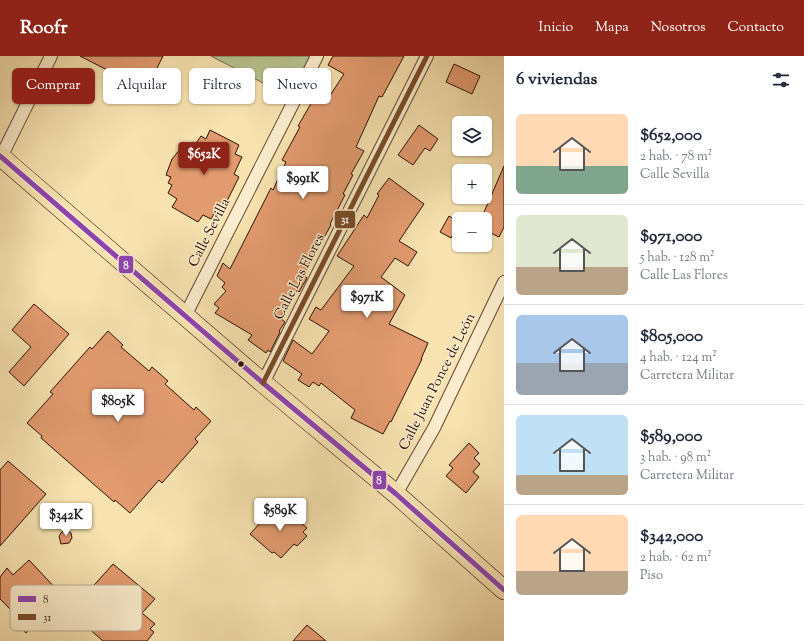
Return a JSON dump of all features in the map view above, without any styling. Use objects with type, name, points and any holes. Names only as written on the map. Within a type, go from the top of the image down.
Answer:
[{"type":"main road","points":[[0,157],[396,494],[504,590]]},
{"type":"street","points":[[0,157],[51,56]]},
{"type":"street","name":"Calle Sevilla","points":[[185,316],[317,56]]},
{"type":"street","name":"Calle Las Flores","points":[[264,383],[427,56]]},
{"type":"street","name":"Calle Juan Ponce de León","points":[[396,494],[434,428],[504,282]]},
{"type":"green space","points":[[211,56],[313,56],[307,68],[263,68],[263,83],[255,79],[255,68],[234,68]]},
{"type":"building","points":[[80,56],[163,56],[157,68],[103,68]]},
{"type":"building","points":[[333,56],[404,56],[382,97],[379,96],[356,147],[364,151],[351,174],[353,175],[343,194],[345,195],[330,224],[331,225],[303,275],[307,278],[299,292],[297,290],[280,318],[285,322],[279,331],[280,332],[270,352],[268,350],[266,353],[248,340],[252,335],[215,313],[219,308],[214,304],[226,291],[222,287],[225,283],[217,276],[223,263],[230,269],[271,188],[273,190],[286,162],[282,160],[300,127],[298,126],[311,104],[331,104],[331,94],[344,74],[328,65]]},
{"type":"building","points":[[454,64],[480,76],[472,94],[446,82]]},
{"type":"building","points":[[419,125],[438,139],[430,151],[425,148],[413,165],[398,155]]},
{"type":"building","points":[[210,130],[239,145],[235,154],[242,157],[234,174],[239,177],[224,207],[220,204],[211,219],[203,215],[198,222],[172,207],[177,199],[168,193],[172,185],[168,183],[171,177],[166,175],[172,159],[182,147],[188,150],[193,142],[196,143],[201,136],[206,139]]},
{"type":"building","points":[[504,166],[504,227],[499,237],[492,234],[492,212],[484,212],[488,204],[492,204],[492,194]]},
{"type":"building","points":[[389,178],[424,204],[399,241],[417,252],[408,266],[395,258],[381,277],[405,295],[389,324],[428,343],[422,359],[391,422],[390,421],[383,434],[351,418],[355,410],[321,383],[319,386],[313,382],[309,387],[298,380],[302,374],[283,361],[293,340],[312,354],[329,331],[309,319],[316,307],[321,310],[354,266],[337,256],[364,215],[367,218],[379,195],[377,194]]},
{"type":"building","points":[[449,216],[452,218],[451,238],[440,232]]},
{"type":"building","points":[[34,304],[69,334],[24,386],[9,372],[31,347],[12,330]]},
{"type":"building","points":[[108,331],[123,345],[121,347],[149,371],[152,367],[168,381],[165,384],[194,410],[196,407],[211,421],[195,439],[198,442],[162,483],[159,480],[130,513],[115,500],[114,502],[41,438],[42,436],[27,423],[53,394],[50,392],[90,347],[92,349]]},
{"type":"building","points":[[469,443],[479,453],[474,458],[480,464],[473,472],[479,477],[466,493],[446,476],[453,468],[449,465]]},
{"type":"building","points":[[8,461],[46,494],[0,546],[0,470]]},
{"type":"building","points":[[283,508],[307,528],[303,532],[307,536],[297,546],[294,544],[281,558],[274,552],[272,553],[250,534],[273,509],[278,514]]},
{"type":"building","points":[[67,530],[71,533],[72,538],[69,543],[61,544],[59,536],[62,532]]},
{"type":"building","points":[[29,560],[53,585],[10,585],[10,609],[0,599],[0,577],[7,568],[13,575]]},
{"type":"building","points":[[113,564],[138,585],[94,585]]},
{"type":"building","points":[[142,588],[155,599],[142,613]]},
{"type":"building","points":[[142,613],[155,624],[150,629],[154,632],[147,641],[103,641],[92,631],[142,631]]},
{"type":"building","points":[[307,625],[326,641],[293,641]]},
{"type":"transit line","name":"31","points":[[263,383],[427,56]]},
{"type":"transit line","name":"8","points":[[0,156],[263,383],[396,494],[504,590]]}]
